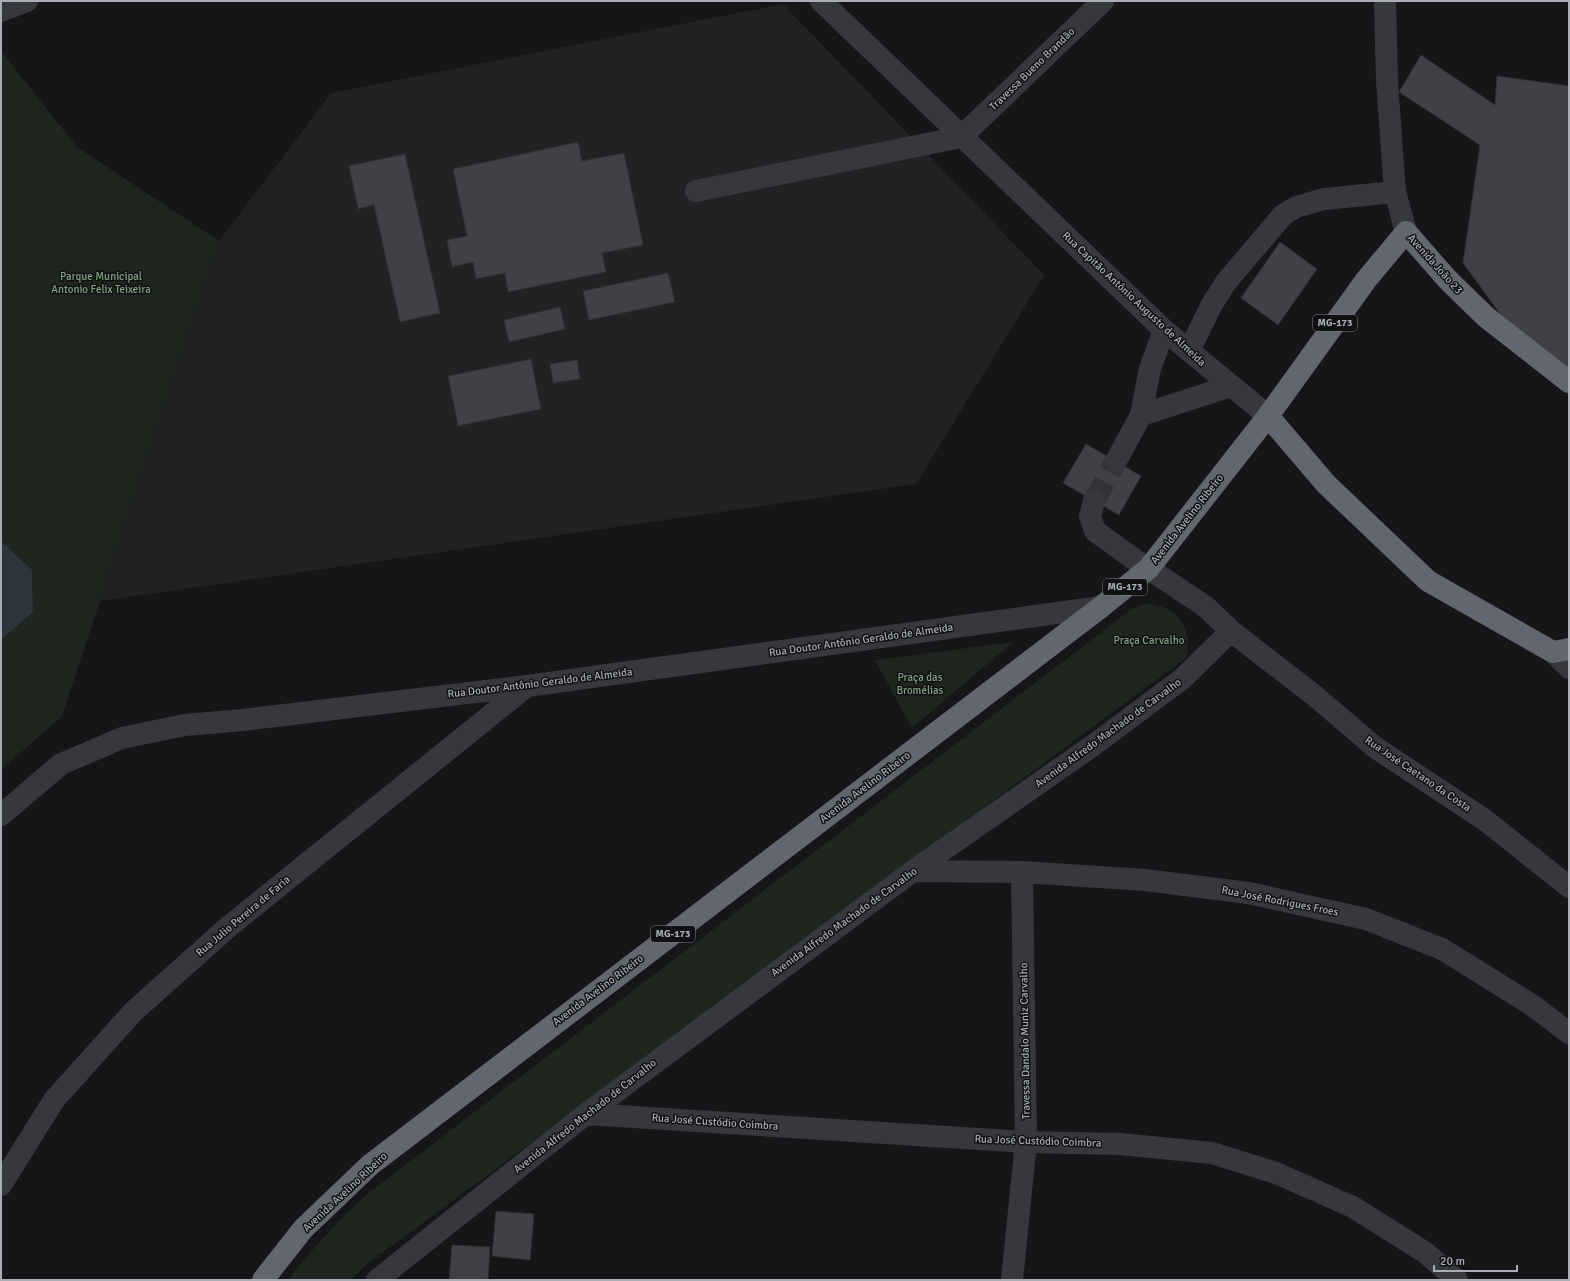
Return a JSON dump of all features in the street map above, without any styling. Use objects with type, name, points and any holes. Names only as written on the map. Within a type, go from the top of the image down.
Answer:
[{"type":"highway","name":"Avenida João 23","points":[[1406,232],[1448,280],[1486,317],[1569,382]]},
{"type":"highway","name":"Avenida Avelino Ribeiro","points":[[263,1280],[303,1229],[370,1165],[1101,607],[1149,568],[1268,416],[1366,280],[1406,232]]},
{"type":"highway","name":"Rua Capitão Antônio Augusto de Almeida","points":[[1268,416],[1326,484],[1428,581],[1561,650]]},
{"type":"street","points":[[1,11],[27,1]]},
{"type":"street","name":"Rua Capitão Antônio Augusto de Almeida","points":[[821,1],[1164,330],[1268,416]]},
{"type":"street","name":"Travessa Bueno Brandão","points":[[962,137],[1103,1]]},
{"type":"street","name":"Avenida João 23","points":[[1385,1],[1386,82],[1395,192],[1406,232]]},
{"type":"street","points":[[696,190],[962,137]]},
{"type":"street","points":[[1189,351],[1211,306],[1226,282],[1283,216],[1296,207],[1324,199],[1395,192]]},
{"type":"street","points":[[1116,461],[1141,415],[1150,369],[1164,330]]},
{"type":"street","points":[[1141,415],[1230,386]]},
{"type":"street","points":[[1094,500],[1090,516],[1095,531],[1149,568]]},
{"type":"street","name":"MG-173","points":[[1149,568],[1206,607],[1231,631]]},
{"type":"street","name":"Rua Doutor Antônio Geraldo de Almeida","points":[[1,815],[61,764],[122,738],[185,725],[250,719],[527,686],[1101,607]]},
{"type":"street","name":"Avenida Alfredo Machado de Carvalho","points":[[377,1280],[586,1114],[912,871],[1095,744],[1182,679],[1231,631]]},
{"type":"street","name":"Rua José Caetano da Costa","points":[[1231,631],[1315,696],[1376,748],[1485,820],[1569,887]]},
{"type":"street","points":[[1561,650],[1569,668]]},
{"type":"street","name":"Rua Julio Pereira de Faria","points":[[1,1185],[54,1100],[133,1012],[227,928],[527,686]]},
{"type":"street","name":"Rua José Rodrigues Froes","points":[[912,871],[1022,872],[1145,880],[1249,893],[1366,919],[1442,949],[1532,1005],[1569,1032]]},
{"type":"street","name":"Travessa Dandalo Muniz Carvalho","points":[[1012,1280],[1026,1142],[1022,872]]},
{"type":"street","name":"Rua José Custódio Coimbra","points":[[586,1114],[1026,1142],[1120,1144],[1212,1153],[1276,1173],[1353,1207],[1426,1253],[1457,1280]]},
{"type":"shaded area","points":[[783,4],[1044,275],[916,484],[100,601],[219,241],[331,93]]},
{"type":"shaded area","points":[[1,541],[32,570],[33,612],[1,640]]},
{"type":"green space","name":"Parque Municipal Antonio Felix Teixeira","points":[[1,51],[77,147],[219,241],[62,716],[1,770],[1,640],[33,612],[32,570],[1,541]]},
{"type":"green space","name":"Praça Carvalho","points":[[1144,604],[1156,605],[1165,608],[1174,613],[1180,619],[1187,636],[1188,646],[1186,658],[366,1265],[351,1280],[288,1280],[325,1236],[366,1195],[1133,608]]},
{"type":"green space","name":"Praça das Bromélias","points":[[1013,642],[912,728],[875,660]]},
{"type":"building","points":[[1421,55],[1495,105],[1497,76],[1569,86],[1569,370],[1512,330],[1463,263],[1480,145],[1399,92]]},
{"type":"building","points":[[578,142],[582,161],[624,153],[643,245],[602,253],[606,272],[508,292],[505,273],[476,279],[473,262],[452,267],[447,240],[467,236],[453,169]]},
{"type":"building","points":[[405,154],[440,313],[400,322],[374,205],[358,209],[349,166]]},
{"type":"building","points":[[1280,242],[1317,269],[1278,325],[1241,298]]},
{"type":"building","points":[[668,273],[675,302],[589,320],[583,291]]},
{"type":"building","points":[[560,307],[565,329],[509,342],[504,320]]},
{"type":"building","points":[[531,359],[541,409],[458,426],[448,376]]},
{"type":"building","points":[[577,360],[580,379],[553,383],[550,364]]},
{"type":"building","points":[[1086,444],[1141,476],[1119,515],[1063,483]]},
{"type":"building","points":[[496,1211],[534,1214],[530,1260],[492,1256]]},
{"type":"building","points":[[452,1245],[490,1247],[488,1280],[449,1280]]},
{"type":"tunnel","points":[[1094,501],[1116,461]]}]
